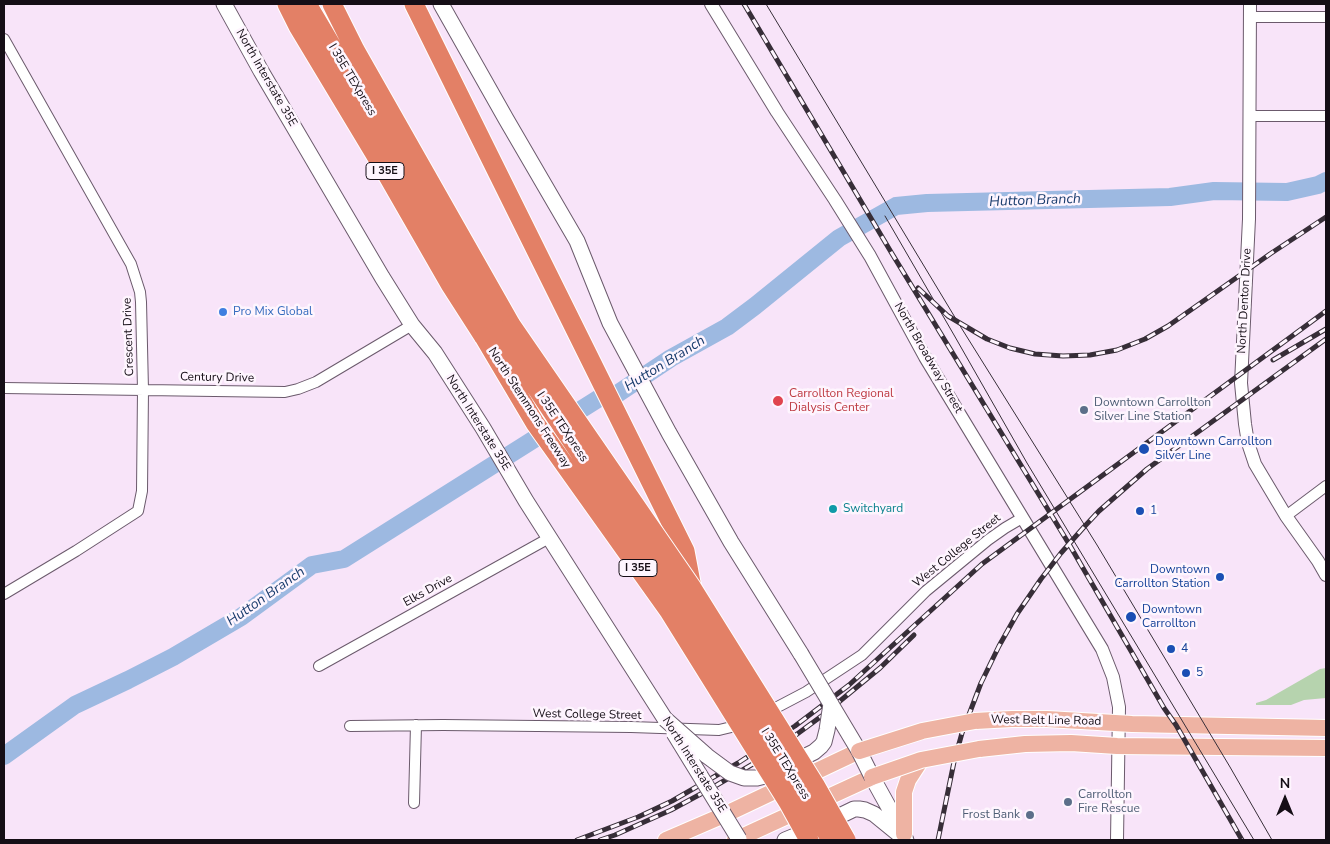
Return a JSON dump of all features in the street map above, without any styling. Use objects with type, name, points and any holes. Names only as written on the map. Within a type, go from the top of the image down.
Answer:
[{"type":"highway","points":[[280,4],[298,26]]},
{"type":"highway","name":"North Stemmons Freeway","points":[[287,4],[298,26],[384,169],[450,284],[498,331],[692,588],[815,784],[846,840]]},
{"type":"highway","name":"I 35E TEXpress","points":[[307,4],[498,331],[776,746],[831,840]]},
{"type":"highway","name":"North Stemmons Freeway","points":[[332,4],[498,331],[535,423],[669,611],[788,802],[809,840]]},
{"type":"highway","points":[[414,4],[685,551],[692,588]]},
{"type":"main road","name":"North Interstate 35E","points":[[224,4],[382,277],[412,324],[435,353],[483,428],[526,500],[665,719],[738,840]]},
{"type":"main road","points":[[441,4],[577,241],[610,323],[655,409],[731,542],[859,751],[906,838]]},
{"type":"main road","points":[[665,719],[707,756],[730,773],[744,778],[757,778],[765,776],[814,752],[821,746],[827,730],[831,704]]},
{"type":"main road","name":"West Belt Line Road","points":[[666,840],[724,815],[859,751],[903,736],[975,721],[1023,718],[1118,723],[1326,728]]},
{"type":"main road","name":"West Belt Line Road","points":[[738,840],[872,777],[921,760],[979,749],[1025,744],[1072,743],[1117,746],[1326,748]]},
{"type":"main road","points":[[906,838],[904,792],[908,780],[921,760]]},
{"type":"main road","points":[[785,840],[854,809],[865,810],[874,814],[906,838]]},
{"type":"street","name":"North Broadway Street","points":[[711,4],[777,112],[836,200],[870,256],[925,357],[1102,650],[1117,692],[1117,840]]},
{"type":"street","name":"North Denton Drive","points":[[1250,4],[1248,219],[1241,383],[1242,408],[1248,443],[1255,464],[1286,516],[1326,575]]},
{"type":"street","points":[[1250,17],[1326,17]]},
{"type":"street","name":"Crescent Drive","points":[[4,39],[131,264],[140,292],[141,302],[143,390],[142,491],[138,511],[4,594]]},
{"type":"street","points":[[1249,116],[1326,116]]},
{"type":"street","name":"Century Drive","points":[[4,388],[285,392],[316,382],[412,324]]},
{"type":"street","points":[[1286,516],[1326,486]]},
{"type":"street","name":"West College Street","points":[[350,726],[631,727],[719,730],[742,725],[806,692],[862,655],[926,591],[988,540],[1022,518]]},
{"type":"street","name":"Elks Drive","points":[[318,666],[550,537]]},
{"type":"street","points":[[414,803],[416,725]]},
{"type":"green space","points":[[1326,668],[1326,698],[1304,700],[1291,705],[1256,705],[1256,703],[1266,700],[1320,669]]},
{"type":"waterway","name":"Hutton Branch","points":[[4,756],[75,705],[173,657],[241,617],[312,565],[344,559],[601,397],[614,396],[671,358],[727,327],[839,238],[896,206],[927,203],[1170,197],[1214,191],[1287,192],[1318,185],[1326,181]]},
{"type":"tram line","points":[[766,4],[962,329],[1097,545],[1272,840]]},
{"type":"tram line","points":[[885,216],[1027,463],[1254,840]]},
{"type":"railway","points":[[744,4],[891,252],[1069,544],[1242,840]]},
{"type":"railway","points":[[918,288],[948,316],[987,339],[1010,348],[1035,354],[1090,355],[1117,350],[1145,339],[1168,326],[1326,217]]},
{"type":"railway","points":[[577,840],[638,817],[672,801],[738,763],[795,726],[849,685],[982,564],[1326,311]]},
{"type":"railway","points":[[1273,360],[1326,329]]},
{"type":"railway","points":[[938,840],[954,762],[962,733],[981,683],[1017,614],[1061,553],[1099,511],[1147,469],[1326,339]]},
{"type":"railway","points":[[600,840],[671,810],[770,754],[823,715],[880,668],[914,635]]},
{"type":"place","name":"Pro Mix Global","points":[[223,312]]},
{"type":"place","name":"Carrollton Regional Dialysis Center","points":[[778,401]]},
{"type":"place","name":"Downtown Carrollton Silver Line Station","points":[[1084,410]]},
{"type":"place","name":"Downtown Carrollton Silver Line","points":[[1144,449]]},
{"type":"place","name":"Switchyard","points":[[833,509]]},
{"type":"place","name":"1","points":[[1140,511]]},
{"type":"place","name":"Downtown Carrollton Station","points":[[1220,577]]},
{"type":"place","name":"Downtown Carrollton","points":[[1131,617]]},
{"type":"place","name":"4","points":[[1171,649]]},
{"type":"place","name":"5","points":[[1186,673]]},
{"type":"place","name":"Carrollton Fire Rescue","points":[[1068,802]]},
{"type":"place","name":"Frost Bank","points":[[1030,815]]}]
